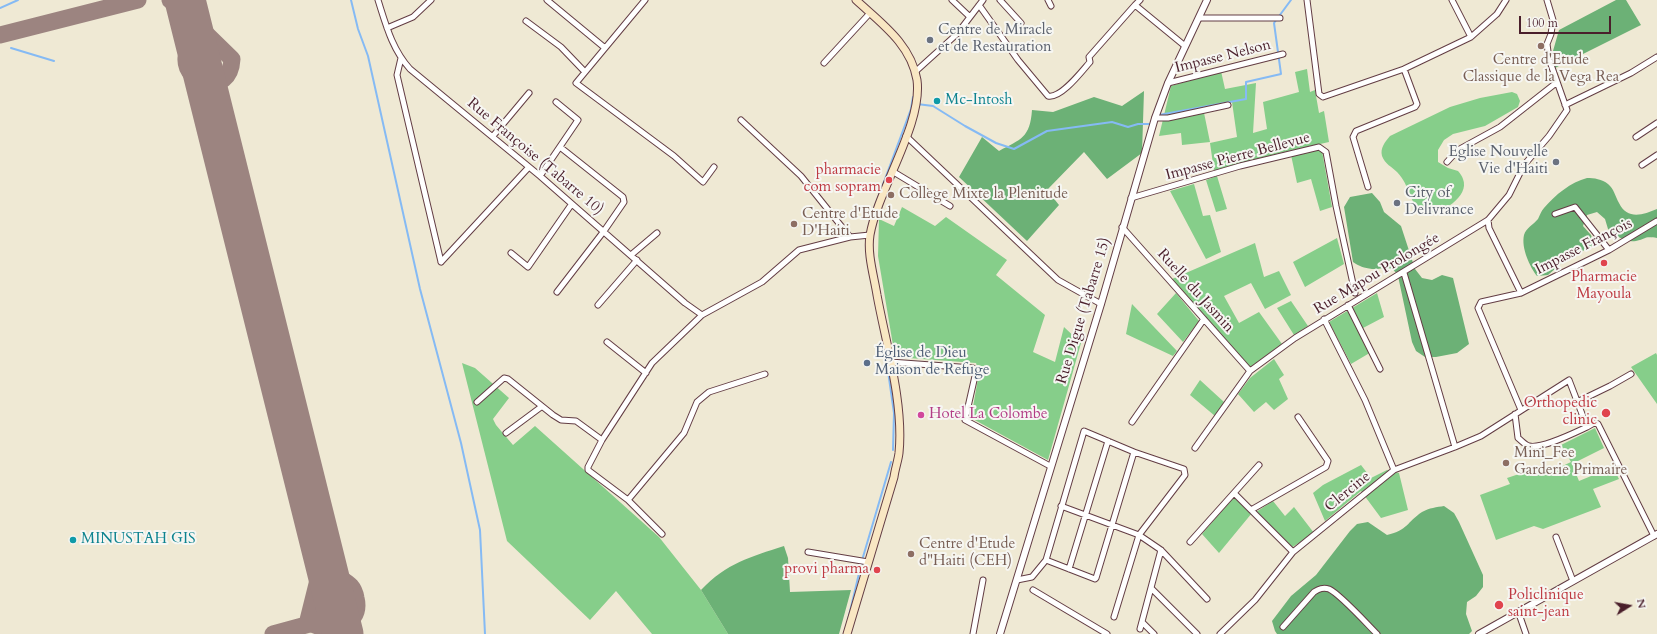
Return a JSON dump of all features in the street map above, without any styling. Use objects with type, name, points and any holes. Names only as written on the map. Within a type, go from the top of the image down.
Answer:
[{"type":"main road","points":[[847,634],[894,477],[899,453],[897,396],[872,264],[870,235],[906,136],[918,90],[911,58],[896,37],[856,0]]},
{"type":"street","name":"Rue Françoise (Tabarre 10)","points":[[378,0],[393,45],[400,58],[410,69],[494,136],[571,205],[637,260],[685,304],[702,315]]},
{"type":"street","points":[[387,28],[413,17],[431,0]]},
{"type":"street","points":[[547,0],[605,48]]},
{"type":"street","points":[[645,0],[576,83],[674,156],[703,182],[714,167]]},
{"type":"street","points":[[952,0],[970,17]]},
{"type":"street","points":[[915,72],[957,34],[983,0]]},
{"type":"street","points":[[1000,0],[1021,23]]},
{"type":"street","points":[[1048,0],[1051,6]]},
{"type":"street","points":[[979,5],[1018,60],[1050,97],[1057,95],[1073,81],[1090,62],[1089,57],[1140,0]]},
{"type":"street","name":"Rue Digue (Tabarre 15)","points":[[1000,634],[1050,466],[1101,304],[1122,227],[1156,116],[1168,82],[1207,0]]},
{"type":"street","points":[[1307,0],[1318,94],[1323,97],[1404,69],[1471,37],[1496,14],[1506,0]]},
{"type":"street","points":[[1452,0],[1471,37]]},
{"type":"street","points":[[1547,0],[1553,20],[1551,34],[1547,44],[1548,52],[1556,83],[1565,105],[1631,73],[1657,58]]},
{"type":"street","points":[[1135,6],[1185,46]]},
{"type":"street","points":[[824,63],[870,13]]},
{"type":"street","points":[[1199,18],[1280,18]]},
{"type":"street","points":[[526,21],[561,47],[585,72]]},
{"type":"street","name":"Impasse Nelson","points":[[1168,82],[1284,54]]},
{"type":"street","points":[[400,58],[397,75],[441,262],[529,167]]},
{"type":"street","points":[[1368,187],[1353,134],[1356,131],[1415,107],[1417,104],[1404,69]]},
{"type":"street","points":[[1446,162],[1458,150],[1500,126],[1556,83]]},
{"type":"street","points":[[494,136],[529,93]]},
{"type":"street","points":[[540,176],[578,120],[556,102]]},
{"type":"street","points":[[1156,116],[1168,118],[1228,105]]},
{"type":"street","name":"Rue Mapou Prolongée","points":[[1195,448],[1250,371],[1324,319],[1404,273],[1488,220],[1509,196],[1524,165],[1549,136],[1567,110],[1565,105]]},
{"type":"street","points":[[741,120],[801,176],[850,237]]},
{"type":"street","points":[[1636,137],[1657,123]]},
{"type":"street","points":[[906,136],[1058,280],[1101,304]]},
{"type":"street","points":[[557,292],[604,232],[624,203],[624,200],[560,147]]},
{"type":"street","name":"Impasse Pierre Bellevue","points":[[1131,198],[1247,164],[1319,147],[1326,152],[1355,293]]},
{"type":"street","points":[[1642,165],[1657,155]]},
{"type":"street","points":[[892,171],[950,206]]},
{"type":"street","points":[[511,254],[528,267],[571,205]]},
{"type":"street","points":[[1555,214],[1575,208],[1608,250]]},
{"type":"street","points":[[1488,220],[1489,228],[1521,292]]},
{"type":"street","name":"Impasse François","points":[[1521,410],[1478,308],[1481,302],[1521,292],[1608,250],[1657,222]]},
{"type":"street","name":"Ruelle du Jasmin","points":[[1122,227],[1250,371]]},
{"type":"street","points":[[631,255],[657,232]]},
{"type":"street","points":[[662,534],[628,500],[588,470],[588,467],[602,440],[652,363],[702,315],[762,282],[799,250],[850,237],[870,235]]},
{"type":"street","points":[[598,305],[637,260]]},
{"type":"street","points":[[1404,273],[1455,447]]},
{"type":"street","points":[[1348,305],[1380,369]]},
{"type":"street","points":[[1132,422],[1204,319]]},
{"type":"street","points":[[1324,319],[1365,400],[1394,470]]},
{"type":"street","points":[[607,342],[646,372]]},
{"type":"street","points":[[890,362],[973,368],[975,376],[965,420],[1050,466]]},
{"type":"street","points":[[628,500],[684,433],[697,402],[709,392],[765,374]]},
{"type":"street","points":[[1587,427],[1577,402],[1631,374]]},
{"type":"street","points":[[477,402],[504,378],[508,379],[541,407],[561,420],[576,421],[602,440]]},
{"type":"street","name":"Clercine","points":[[1220,634],[1255,600],[1293,552],[1394,470],[1481,436],[1569,380],[1577,402]]},
{"type":"street","points":[[506,433],[541,407]]},
{"type":"street","points":[[1479,634],[1655,535],[1598,424],[1594,423],[1560,440],[1535,446],[1528,446],[1518,438],[1515,414]]},
{"type":"street","points":[[1251,510],[1326,467],[1328,464],[1328,461],[1316,442],[1298,417]]},
{"type":"street","points":[[1017,580],[1032,577],[1046,560],[1084,431],[1134,452],[1184,469],[1186,475],[1139,535],[1114,617]]},
{"type":"street","points":[[1069,569],[1108,441]]},
{"type":"street","points":[[1046,560],[1094,579],[1096,578],[1134,452]]},
{"type":"street","points":[[1190,542],[1259,464]]},
{"type":"street","points":[[1234,493],[1293,552]]},
{"type":"street","points":[[1061,506],[1139,535],[1161,550],[1207,599]]},
{"type":"street","points":[[1556,537],[1573,580]]},
{"type":"street","points":[[1140,629],[1161,550]]},
{"type":"street","points":[[808,552],[868,562]]},
{"type":"street","points":[[974,634],[983,580]]},
{"type":"street","points":[[1151,588],[1197,634]]},
{"type":"street","points":[[1283,626],[1314,592],[1324,588],[1334,592],[1377,634]]},
{"type":"street","points":[[1033,590],[1107,634]]},
{"type":"street","points":[[1518,611],[1526,634]]},
{"type":"street","points":[[1142,622],[1154,634]]},
{"type":"green space","points":[[1616,0],[1626,0],[1641,25],[1555,68],[1553,51],[1559,30]]},
{"type":"green space","points":[[1307,69],[1310,92],[1315,90],[1319,113],[1324,111],[1329,142],[1280,153],[1214,171],[1210,143],[1237,137],[1232,102],[1203,108],[1210,142],[1182,145],[1181,133],[1159,136],[1171,86],[1221,71],[1225,89],[1256,83],[1253,133],[1267,129],[1263,102],[1299,92],[1295,72]]},
{"type":"green space","points":[[1144,91],[1142,153],[1107,179],[1084,152],[1047,190],[1059,205],[1027,241],[959,177],[982,137],[999,151],[1019,140],[1023,136],[1029,127],[1032,110],[1053,112],[1094,97],[1122,106]]},
{"type":"green space","points":[[1512,92],[1517,94],[1520,101],[1518,107],[1485,126],[1453,134],[1444,140],[1438,150],[1438,162],[1448,168],[1458,171],[1463,178],[1464,186],[1462,192],[1453,203],[1446,208],[1426,216],[1416,206],[1402,177],[1383,159],[1382,148],[1385,143],[1390,136],[1450,107],[1480,98]]},
{"type":"green space","points":[[1319,148],[1322,151],[1332,207],[1320,211],[1311,179],[1297,183],[1291,155]]},
{"type":"green space","points":[[1217,176],[1227,209],[1216,212],[1206,180]]},
{"type":"green space","points":[[1587,178],[1598,179],[1608,184],[1613,190],[1622,208],[1626,212],[1636,215],[1657,209],[1657,238],[1653,237],[1632,241],[1624,240],[1608,229],[1605,219],[1597,212],[1587,215],[1583,226],[1591,235],[1594,245],[1564,261],[1548,275],[1537,276],[1525,251],[1523,240],[1525,233],[1528,228],[1538,219],[1548,203],[1558,194],[1569,186]]},
{"type":"green space","points":[[1194,184],[1203,216],[1210,215],[1221,252],[1206,259],[1170,191]]},
{"type":"green space","points":[[1372,193],[1380,202],[1384,212],[1401,226],[1415,269],[1422,278],[1432,280],[1442,275],[1453,278],[1469,344],[1457,353],[1436,357],[1425,357],[1416,351],[1412,342],[1398,276],[1389,268],[1366,268],[1353,262],[1344,207],[1350,197]]},
{"type":"green space","points":[[902,207],[935,226],[946,217],[1007,260],[996,275],[1045,315],[1033,352],[1055,362],[1064,327],[1081,343],[1048,460],[971,418],[979,373],[976,363],[895,357],[878,256],[879,219],[894,226]]},
{"type":"green space","points":[[1337,238],[1344,264],[1305,287],[1293,262]]},
{"type":"green space","points":[[1255,243],[1264,277],[1279,271],[1291,295],[1265,309],[1251,283],[1224,296],[1239,323],[1259,312],[1282,344],[1249,368],[1172,279]]},
{"type":"green space","points":[[1176,293],[1199,321],[1183,342],[1157,314]]},
{"type":"green space","points":[[1377,293],[1384,317],[1363,328],[1373,351],[1351,364],[1329,322]]},
{"type":"green space","points":[[1291,301],[1308,326],[1294,335],[1277,308]]},
{"type":"green space","points":[[1132,304],[1177,351],[1173,356],[1126,334]]},
{"type":"green space","points":[[1656,353],[1657,355],[1657,404],[1631,367]]},
{"type":"green space","points":[[1274,359],[1284,375],[1279,379],[1288,399],[1274,410],[1266,402],[1254,412],[1238,394],[1250,378]]},
{"type":"green space","points":[[462,363],[475,368],[509,398],[493,419],[496,425],[513,445],[535,426],[659,537],[701,590],[728,634],[652,634],[616,591],[590,620],[507,541]]},
{"type":"green space","points":[[1200,380],[1224,402],[1215,416],[1190,395]]},
{"type":"green space","points":[[1595,428],[1604,448],[1572,464],[1579,481],[1613,467],[1619,479],[1593,489],[1601,507],[1543,529],[1534,526],[1496,540],[1480,495],[1510,484],[1507,478],[1537,468],[1541,476],[1571,462],[1561,445]]},
{"type":"green space","points":[[1361,465],[1371,478],[1387,470],[1399,473],[1408,510],[1381,518],[1361,491],[1325,521],[1313,493],[1323,485]]},
{"type":"green space","points":[[1234,497],[1252,513],[1219,553],[1202,534]]},
{"type":"green space","points":[[1273,501],[1285,516],[1294,507],[1314,533],[1291,548],[1256,512]]},
{"type":"green space","points":[[1444,506],[1454,513],[1483,575],[1483,587],[1476,596],[1467,602],[1466,614],[1472,631],[1469,634],[1277,634],[1272,621],[1291,596],[1316,575],[1357,524],[1368,522],[1387,535],[1399,531],[1422,512]]},
{"type":"green space","points":[[784,546],[788,558],[790,592],[851,590],[839,634],[728,634],[701,590],[720,573],[730,567]]},
{"type":"waterway","points":[[0,8],[18,0]]},
{"type":"waterway","points":[[351,0],[358,29],[368,56],[420,289],[461,443],[480,530],[485,634]]},
{"type":"waterway","points":[[1159,115],[1246,99],[1246,82],[1281,74],[1274,23],[1291,0]]},
{"type":"waterway","points":[[11,48],[54,61]]},
{"type":"waterway","points":[[872,214],[911,109],[913,97]]},
{"type":"waterway","points":[[917,104],[933,106],[996,143],[1014,149],[1047,131],[1112,122],[1128,127],[1138,124],[1151,123]]},
{"type":"waterway","points":[[886,357],[894,413],[893,450]]},
{"type":"waterway","points":[[863,557],[891,462]]},
{"type":"waterway","points":[[848,620],[861,565]]},
{"type":"taxiway","points":[[0,35],[138,0]]},
{"type":"taxiway","points":[[170,0],[184,10],[190,18],[232,59],[229,71],[224,79],[216,83],[208,83],[199,80],[192,75],[187,67],[186,58],[188,50],[195,37]]},
{"type":"taxiway","points":[[324,556],[308,620],[321,627],[330,628],[347,623],[353,617],[357,609],[355,592],[347,582],[332,572],[325,561]]},
{"type":"taxiway","points":[[273,634],[339,616]]},
{"type":"runway","points":[[185,0],[343,634]]},
{"type":"place","name":"Centre de Miracle et de Restauration","points":[[930,40]]},
{"type":"place","name":"Centre d'Etude Classique de la Vega Rea","points":[[1541,46]]},
{"type":"place","name":"Mc-Intosh","points":[[937,101]]},
{"type":"place","name":"Eglise Nouvelle Vie d'Haiti","points":[[1556,162]]},
{"type":"place","name":"pharmacie com sopram","points":[[889,180]]},
{"type":"place","name":"College Mixte la Plenitude","points":[[891,195]]},
{"type":"place","name":"City of Delivrance","points":[[1397,203]]},
{"type":"place","name":"Centre d'Etude D'Haiti","points":[[794,224]]},
{"type":"place","name":"Pharmacie Mayoula","points":[[1604,263]]},
{"type":"place","name":"Église de Dieu Maison de Refuge","points":[[867,363]]},
{"type":"place","name":"Orthopedic clinic","points":[[1606,413]]},
{"type":"place","name":"Hotel La Colombe","points":[[921,415]]},
{"type":"place","name":"Mini_Fee Garderie Primaire","points":[[1506,463]]},
{"type":"place","name":"MINUSTAH GIS","points":[[73,540]]},
{"type":"place","name":"Centre d'Etude d\"Haiti (CEH)","points":[[911,554]]},
{"type":"place","name":"provi pharma","points":[[877,570]]},
{"type":"place","name":"Policlinique saint-jean","points":[[1499,605]]}]
